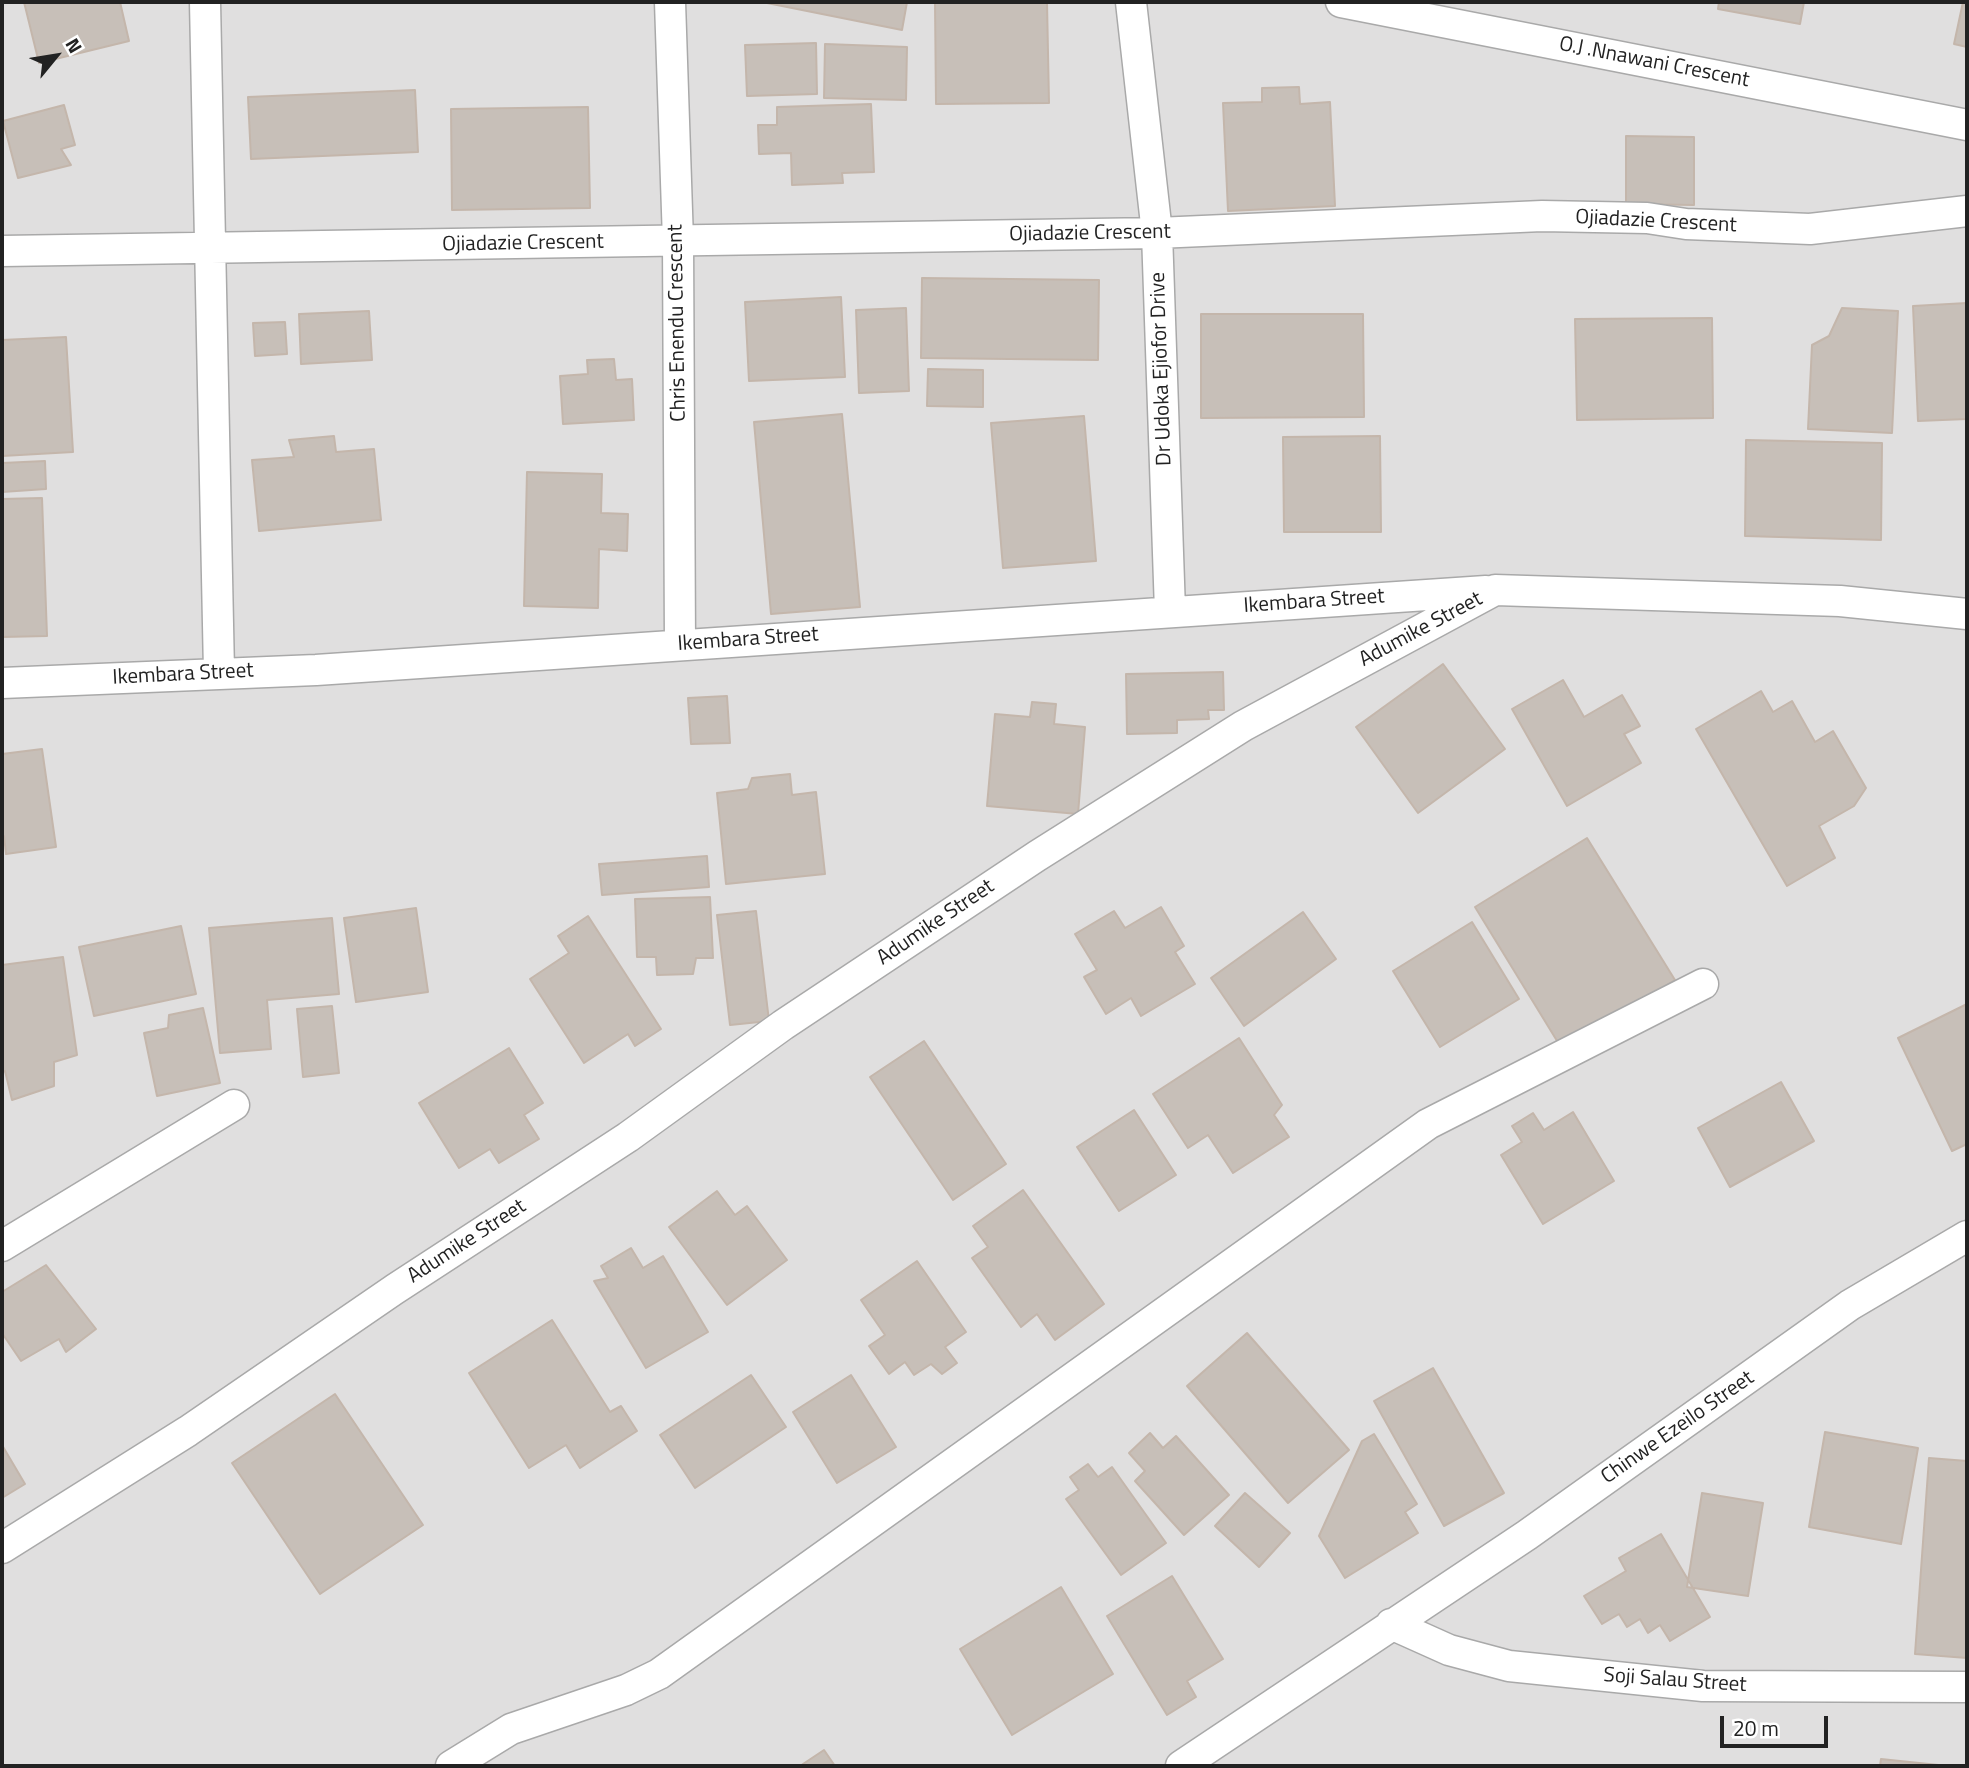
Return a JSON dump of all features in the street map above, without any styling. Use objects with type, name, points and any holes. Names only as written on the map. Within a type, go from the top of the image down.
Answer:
[{"type":"street","points":[[205,2],[219,672]]},
{"type":"street","name":"Chris Enendu Crescent","points":[[670,2],[678,242],[680,645]]},
{"type":"street","name":"Dr Udoka Ejiofor Drive","points":[[1131,2],[1157,233],[1170,611]]},
{"type":"street","name":"O.J .Nnawani Crescent","points":[[1341,2],[1967,125]]},
{"type":"street","name":"Ojiadazie Crescent","points":[[2,251],[1157,233],[1542,216],[1647,218],[1686,224],[1810,229],[1967,211]]},
{"type":"street","name":"Ikembara Street","points":[[2,683],[316,670],[1495,590]]},
{"type":"street","name":"Adumike Street","points":[[2,1548],[188,1431],[395,1289],[628,1137],[782,1025],[1037,856],[1243,726],[1495,590],[1840,601],[1967,614]]},
{"type":"street","points":[[451,1766],[511,1729],[626,1690],[659,1674],[1428,1124],[1703,984]]},
{"type":"street","points":[[2,1247],[234,1105]]},
{"type":"street","name":"Chinwe Ezeilo Street","points":[[1181,1766],[1527,1535],[1850,1305],[1967,1236]]},
{"type":"street","name":"Soji Salau Street","points":[[1391,1624],[1450,1650],[1508,1666],[1703,1686],[1967,1687]]},
{"type":"shaded area","points":[[2,2],[1967,2],[1967,1766],[2,1766]]},
{"type":"building","points":[[24,2],[120,2],[129,41],[39,63]]},
{"type":"building","points":[[762,2],[907,2],[902,30]]},
{"type":"building","points":[[935,2],[1047,2],[1049,103],[936,104]]},
{"type":"building","points":[[1719,2],[1804,2],[1800,24],[1718,9]]},
{"type":"building","points":[[1963,2],[1967,2],[1967,47],[1954,44]]},
{"type":"building","points":[[816,43],[817,94],[747,96],[745,45]]},
{"type":"building","points":[[825,44],[907,47],[906,100],[824,98]]},
{"type":"building","points":[[1299,87],[1300,104],[1330,102],[1335,206],[1228,211],[1223,103],[1262,102],[1262,88]]},
{"type":"building","points":[[415,90],[418,152],[251,159],[248,97]]},
{"type":"building","points":[[871,104],[874,172],[842,173],[843,183],[792,185],[791,153],[759,154],[758,125],[777,125],[777,107]]},
{"type":"building","points":[[64,105],[75,145],[61,149],[71,165],[18,178],[3,121]]},
{"type":"building","points":[[588,107],[590,208],[452,210],[451,109]]},
{"type":"building","points":[[1626,136],[1694,137],[1694,205],[1626,204]]},
{"type":"building","points":[[922,278],[1099,280],[1098,360],[921,358]]},
{"type":"building","points":[[841,297],[845,377],[749,381],[745,302]]},
{"type":"building","points":[[1967,303],[1967,419],[1918,421],[1913,306]]},
{"type":"building","points":[[906,308],[909,391],[859,393],[856,310]]},
{"type":"building","points":[[1842,308],[1898,311],[1892,433],[1808,429],[1812,345],[1829,336]]},
{"type":"building","points":[[369,311],[372,360],[301,364],[299,314]]},
{"type":"building","points":[[1201,314],[1363,314],[1364,417],[1201,418]]},
{"type":"building","points":[[1712,318],[1713,418],[1577,420],[1575,319]]},
{"type":"building","points":[[285,322],[287,354],[255,356],[253,323]]},
{"type":"building","points":[[66,337],[73,452],[2,456],[2,340]]},
{"type":"building","points":[[614,359],[616,380],[632,379],[634,420],[563,424],[560,376],[588,374],[587,360]]},
{"type":"building","points":[[928,369],[983,370],[983,407],[927,406]]},
{"type":"building","points":[[842,414],[860,607],[771,614],[754,422]]},
{"type":"building","points":[[1084,416],[1096,561],[1003,568],[991,423]]},
{"type":"building","points":[[334,436],[336,452],[374,449],[381,520],[259,531],[252,460],[294,457],[289,440]]},
{"type":"building","points":[[1380,436],[1381,532],[1284,532],[1283,437]]},
{"type":"building","points":[[1746,440],[1882,443],[1881,540],[1745,536]]},
{"type":"building","points":[[45,461],[46,489],[2,492],[2,463]]},
{"type":"building","points":[[527,472],[602,474],[601,513],[628,514],[627,551],[599,549],[598,608],[524,606]]},
{"type":"building","points":[[42,498],[47,636],[2,637],[2,499]]},
{"type":"building","points":[[1443,664],[1505,749],[1418,813],[1356,727]]},
{"type":"building","points":[[1223,672],[1224,710],[1208,710],[1209,719],[1177,720],[1177,733],[1127,734],[1126,674]]},
{"type":"building","points":[[1563,680],[1584,717],[1622,695],[1640,726],[1624,734],[1641,763],[1567,806],[1512,709]]},
{"type":"building","points":[[1761,691],[1773,712],[1792,701],[1815,742],[1833,731],[1866,788],[1854,806],[1819,826],[1835,858],[1787,886],[1696,729]]},
{"type":"building","points":[[727,696],[730,743],[691,744],[688,698]]},
{"type":"building","points":[[1032,702],[1056,704],[1054,724],[1085,727],[1078,814],[987,806],[995,714],[1030,717]]},
{"type":"building","points":[[42,749],[56,847],[6,854],[2,836],[2,754]]},
{"type":"building","points":[[790,774],[792,795],[816,792],[825,874],[726,884],[717,793],[748,789],[752,778]]},
{"type":"building","points":[[1587,838],[1675,980],[1562,1049],[1475,907]]},
{"type":"building","points":[[707,856],[709,887],[602,895],[599,864]]},
{"type":"building","points":[[710,897],[713,958],[696,958],[693,974],[657,975],[656,957],[637,957],[635,899]]},
{"type":"building","points":[[1161,907],[1184,946],[1175,952],[1195,984],[1141,1016],[1131,998],[1106,1014],[1084,977],[1097,970],[1075,934],[1114,911],[1125,928]]},
{"type":"building","points":[[416,908],[428,992],[356,1002],[344,918]]},
{"type":"building","points":[[756,911],[769,1021],[730,1025],[717,915]]},
{"type":"building","points":[[1303,912],[1336,959],[1244,1026],[1211,978]]},
{"type":"building","points":[[588,916],[661,1029],[635,1046],[628,1034],[584,1063],[530,979],[569,953],[558,936]]},
{"type":"building","points":[[332,918],[339,994],[267,1000],[271,1049],[220,1053],[209,928]]},
{"type":"building","points":[[1472,922],[1519,999],[1440,1047],[1393,971]]},
{"type":"building","points":[[181,926],[196,994],[94,1016],[79,947]]},
{"type":"building","points":[[63,957],[77,1055],[54,1062],[54,1086],[12,1100],[5,1071],[2,1072],[2,965]]},
{"type":"building","points":[[1967,1004],[1967,1144],[1952,1151],[1898,1038]]},
{"type":"building","points":[[332,1006],[339,1073],[303,1077],[297,1009]]},
{"type":"building","points":[[203,1008],[220,1083],[157,1096],[144,1033],[168,1028],[169,1015]]},
{"type":"building","points":[[1239,1038],[1282,1105],[1274,1115],[1289,1137],[1233,1173],[1208,1135],[1188,1148],[1153,1094]]},
{"type":"building","points":[[924,1041],[1006,1164],[953,1200],[870,1077]]},
{"type":"building","points":[[509,1048],[543,1103],[524,1115],[539,1139],[499,1163],[490,1149],[459,1168],[419,1103]]},
{"type":"building","points":[[1781,1082],[1814,1141],[1730,1187],[1698,1128]]},
{"type":"building","points":[[1134,1110],[1176,1175],[1119,1211],[1077,1147]]},
{"type":"building","points":[[1573,1112],[1614,1181],[1543,1224],[1501,1155],[1522,1142],[1512,1126],[1533,1113],[1544,1130]]},
{"type":"building","points":[[1023,1190],[1104,1304],[1055,1340],[1037,1314],[1021,1327],[972,1258],[988,1247],[973,1226]]},
{"type":"building","points":[[717,1191],[735,1215],[747,1206],[787,1260],[727,1305],[669,1227]]},
{"type":"building","points":[[631,1248],[643,1268],[663,1256],[708,1332],[646,1368],[594,1281],[608,1278],[601,1266]]},
{"type":"building","points":[[917,1261],[966,1332],[945,1347],[957,1363],[942,1374],[931,1364],[914,1375],[905,1362],[889,1374],[869,1346],[885,1335],[861,1300]]},
{"type":"building","points":[[46,1265],[96,1329],[66,1352],[59,1339],[21,1361],[2,1333],[2,1292]]},
{"type":"building","points":[[552,1320],[610,1412],[621,1406],[637,1431],[580,1468],[566,1445],[529,1468],[469,1373]]},
{"type":"building","points":[[1247,1333],[1349,1450],[1288,1503],[1187,1386]]},
{"type":"building","points":[[1433,1368],[1504,1493],[1444,1526],[1374,1401]]},
{"type":"building","points":[[751,1375],[786,1427],[695,1488],[660,1435]]},
{"type":"building","points":[[851,1375],[896,1447],[837,1483],[793,1412]]},
{"type":"building","points":[[335,1394],[423,1525],[320,1594],[232,1463]]},
{"type":"building","points":[[1825,1432],[1918,1448],[1901,1544],[1809,1527]]},
{"type":"building","points":[[1150,1433],[1163,1448],[1176,1436],[1229,1495],[1184,1535],[1135,1481],[1145,1471],[1129,1453]]},
{"type":"building","points":[[1374,1434],[1417,1504],[1405,1512],[1418,1533],[1345,1578],[1319,1536],[1362,1441]]},
{"type":"building","points":[[2,1445],[25,1484],[2,1498]]},
{"type":"building","points":[[1929,1458],[1967,1461],[1967,1658],[1915,1654]]},
{"type":"building","points":[[1088,1464],[1098,1477],[1112,1467],[1166,1543],[1121,1575],[1066,1499],[1079,1490],[1070,1477]]},
{"type":"building","points":[[1245,1493],[1290,1533],[1259,1567],[1215,1526]]},
{"type":"building","points":[[1702,1493],[1763,1503],[1748,1596],[1687,1587]]},
{"type":"building","points":[[1661,1534],[1710,1617],[1670,1641],[1660,1625],[1648,1633],[1640,1619],[1627,1627],[1619,1614],[1602,1624],[1584,1596],[1626,1571],[1619,1558]]},
{"type":"building","points":[[1172,1576],[1223,1659],[1187,1681],[1196,1697],[1167,1715],[1107,1616]]},
{"type":"building","points":[[1061,1587],[1113,1674],[1012,1735],[960,1649]]},
{"type":"building","points":[[824,1750],[835,1766],[800,1766]]},
{"type":"building","points":[[1881,1759],[1948,1766],[1880,1766]]}]
